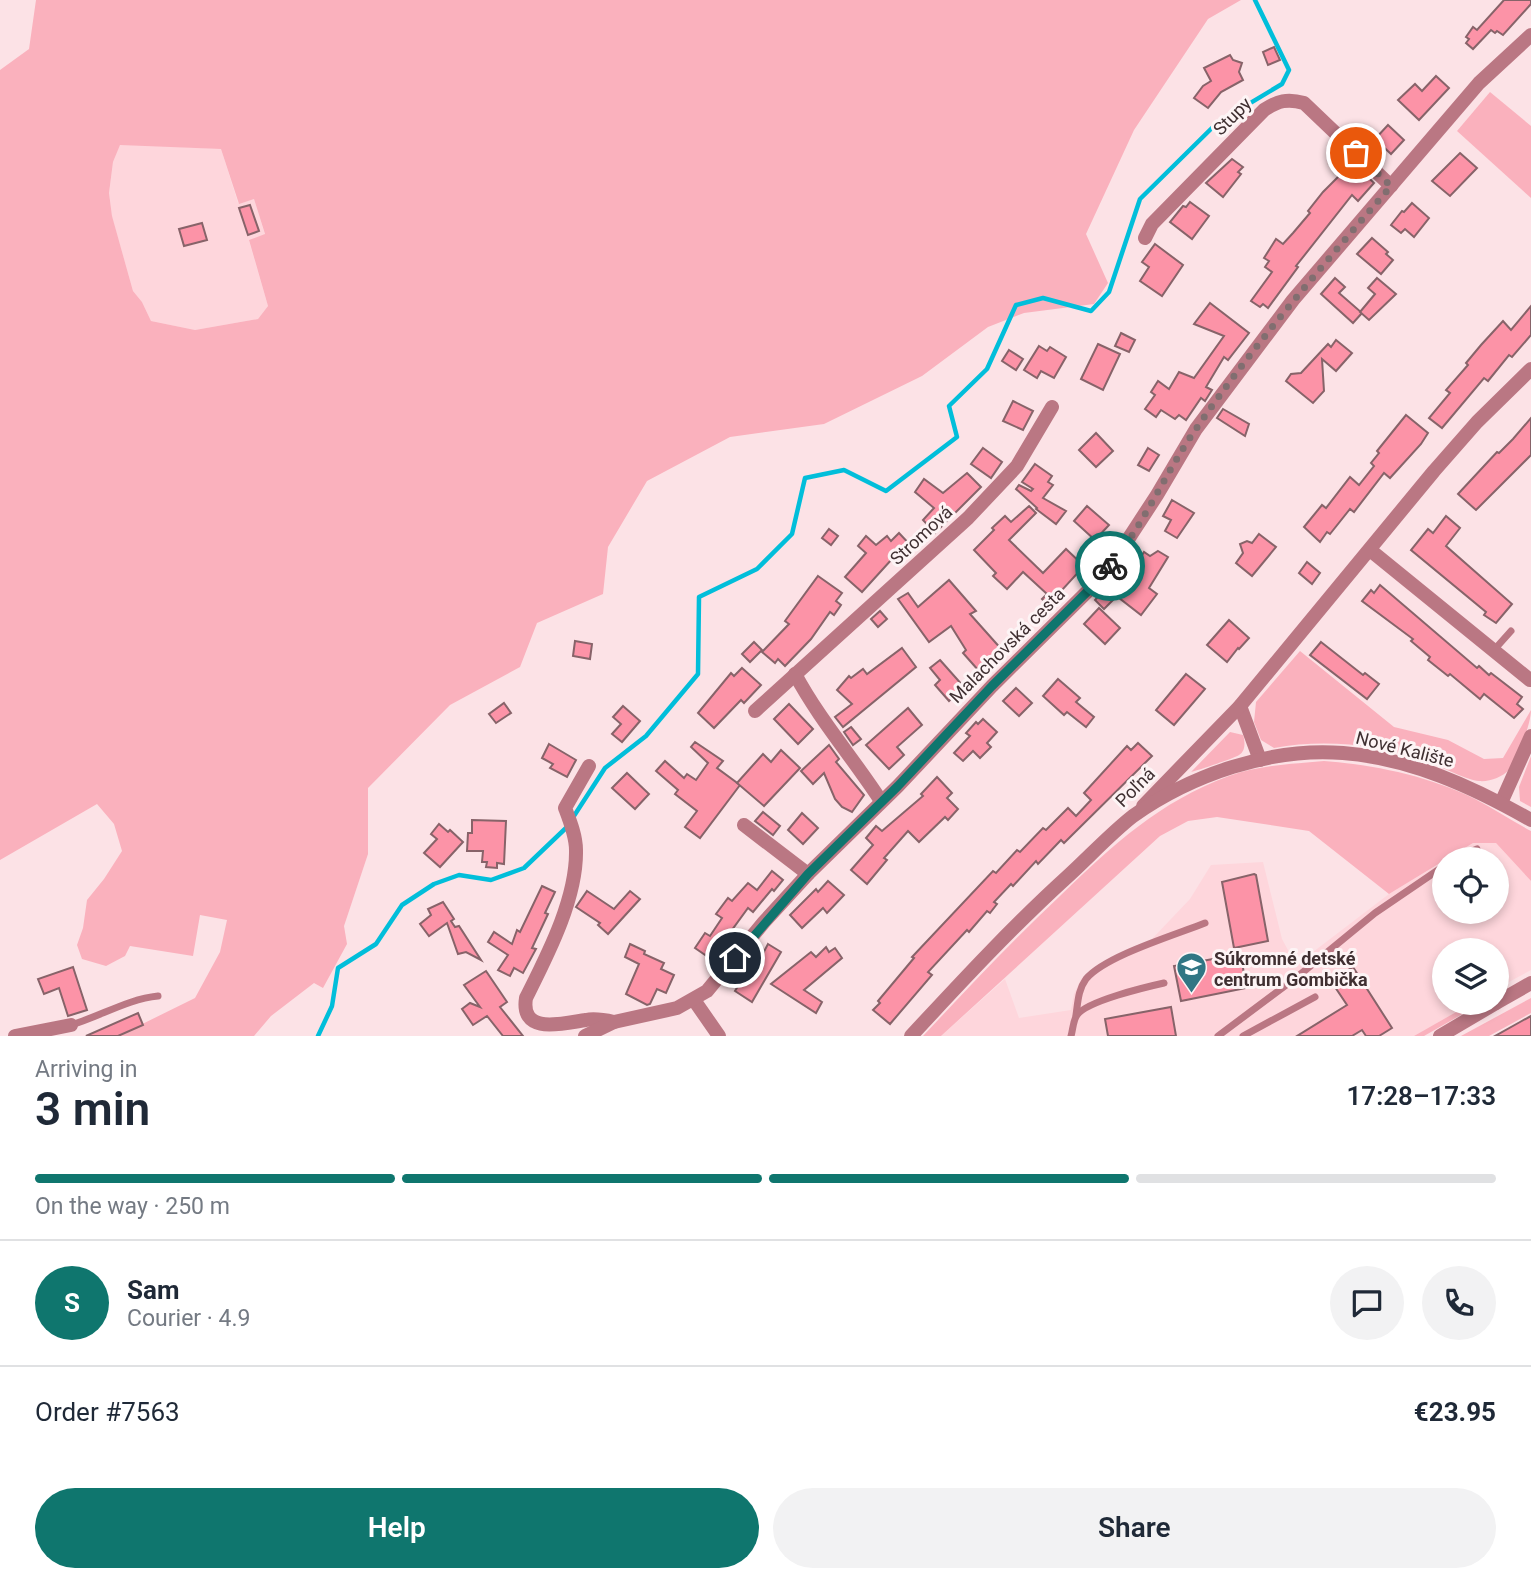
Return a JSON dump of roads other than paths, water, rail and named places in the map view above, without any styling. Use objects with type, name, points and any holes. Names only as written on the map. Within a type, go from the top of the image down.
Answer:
[{"type":"street","name":"Malachovská cesta","points":[[585,1036],[614,1022],[677,1008],[707,991],[808,874],[1095,584],[1114,561],[1211,407],[1293,300],[1479,83],[1531,35]]},
{"type":"street","name":"Stupy","points":[[1145,238],[1153,224],[1264,110],[1277,102],[1291,99],[1304,103],[1391,186]]},
{"type":"street","name":"Poľná","points":[[911,1036],[1045,897],[1132,817],[1240,706],[1468,432],[1531,369]]},
{"type":"street","name":"Stromová","points":[[755,711],[933,552],[1001,484],[1017,466],[1052,407]]},
{"type":"street","points":[[1370,550],[1530,680]]},
{"type":"street","points":[[795,674],[810,701],[857,763],[881,801]]},
{"type":"street","points":[[1240,706],[1260,760]]},
{"type":"street","points":[[1501,803],[1531,736]]},
{"type":"street","name":"Nové Kalište","points":[[1132,817],[1166,795],[1210,774],[1260,760],[1341,752],[1387,760],[1467,785],[1531,820]]},
{"type":"street","name":"Malachovská cesta","points":[[589,766],[565,808],[576,850],[574,878],[549,952],[525,1006],[533,1021],[540,1026],[548,1027],[588,1019],[614,1022]]},
{"type":"street","points":[[744,825],[808,874]]},
{"type":"street","points":[[1509,996],[1531,984]]},
{"type":"street","points":[[694,1000],[719,1036]]},
{"type":"street","points":[[1440,1036],[1476,1015]]},
{"type":"street","points":[[15,1036],[71,1025]]},
{"type":"lane","points":[[1494,650],[1511,631]]},
{"type":"lane","points":[[1217,1036],[1297,977],[1375,913],[1432,874]]},
{"type":"lane","points":[[1072,1036],[1078,994],[1087,978],[1108,962],[1205,923]]},
{"type":"lane","points":[[1076,1015],[1086,1007],[1136,989],[1164,983]]},
{"type":"lane","points":[[71,1025],[138,998],[158,996]]},
{"type":"lane","points":[[1243,1036],[1315,997]]},
{"type":"waterway","points":[[572,819],[605,768],[646,736],[698,674],[699,597],[757,569],[792,534],[805,478],[844,470],[886,491],[957,437],[949,406],[987,369],[1016,305],[1043,298],[1091,311],[1109,292],[1140,199],[1217,123],[1282,84],[1289,70],[1255,0]]},
{"type":"waterway","points":[[318,1036],[332,1006],[338,968],[376,944],[402,905],[434,884],[459,875],[491,880],[524,868],[567,827]]},
{"type":"place","name":"Súkromné detské centrum Gombička","points":[[1191,995]]}]
